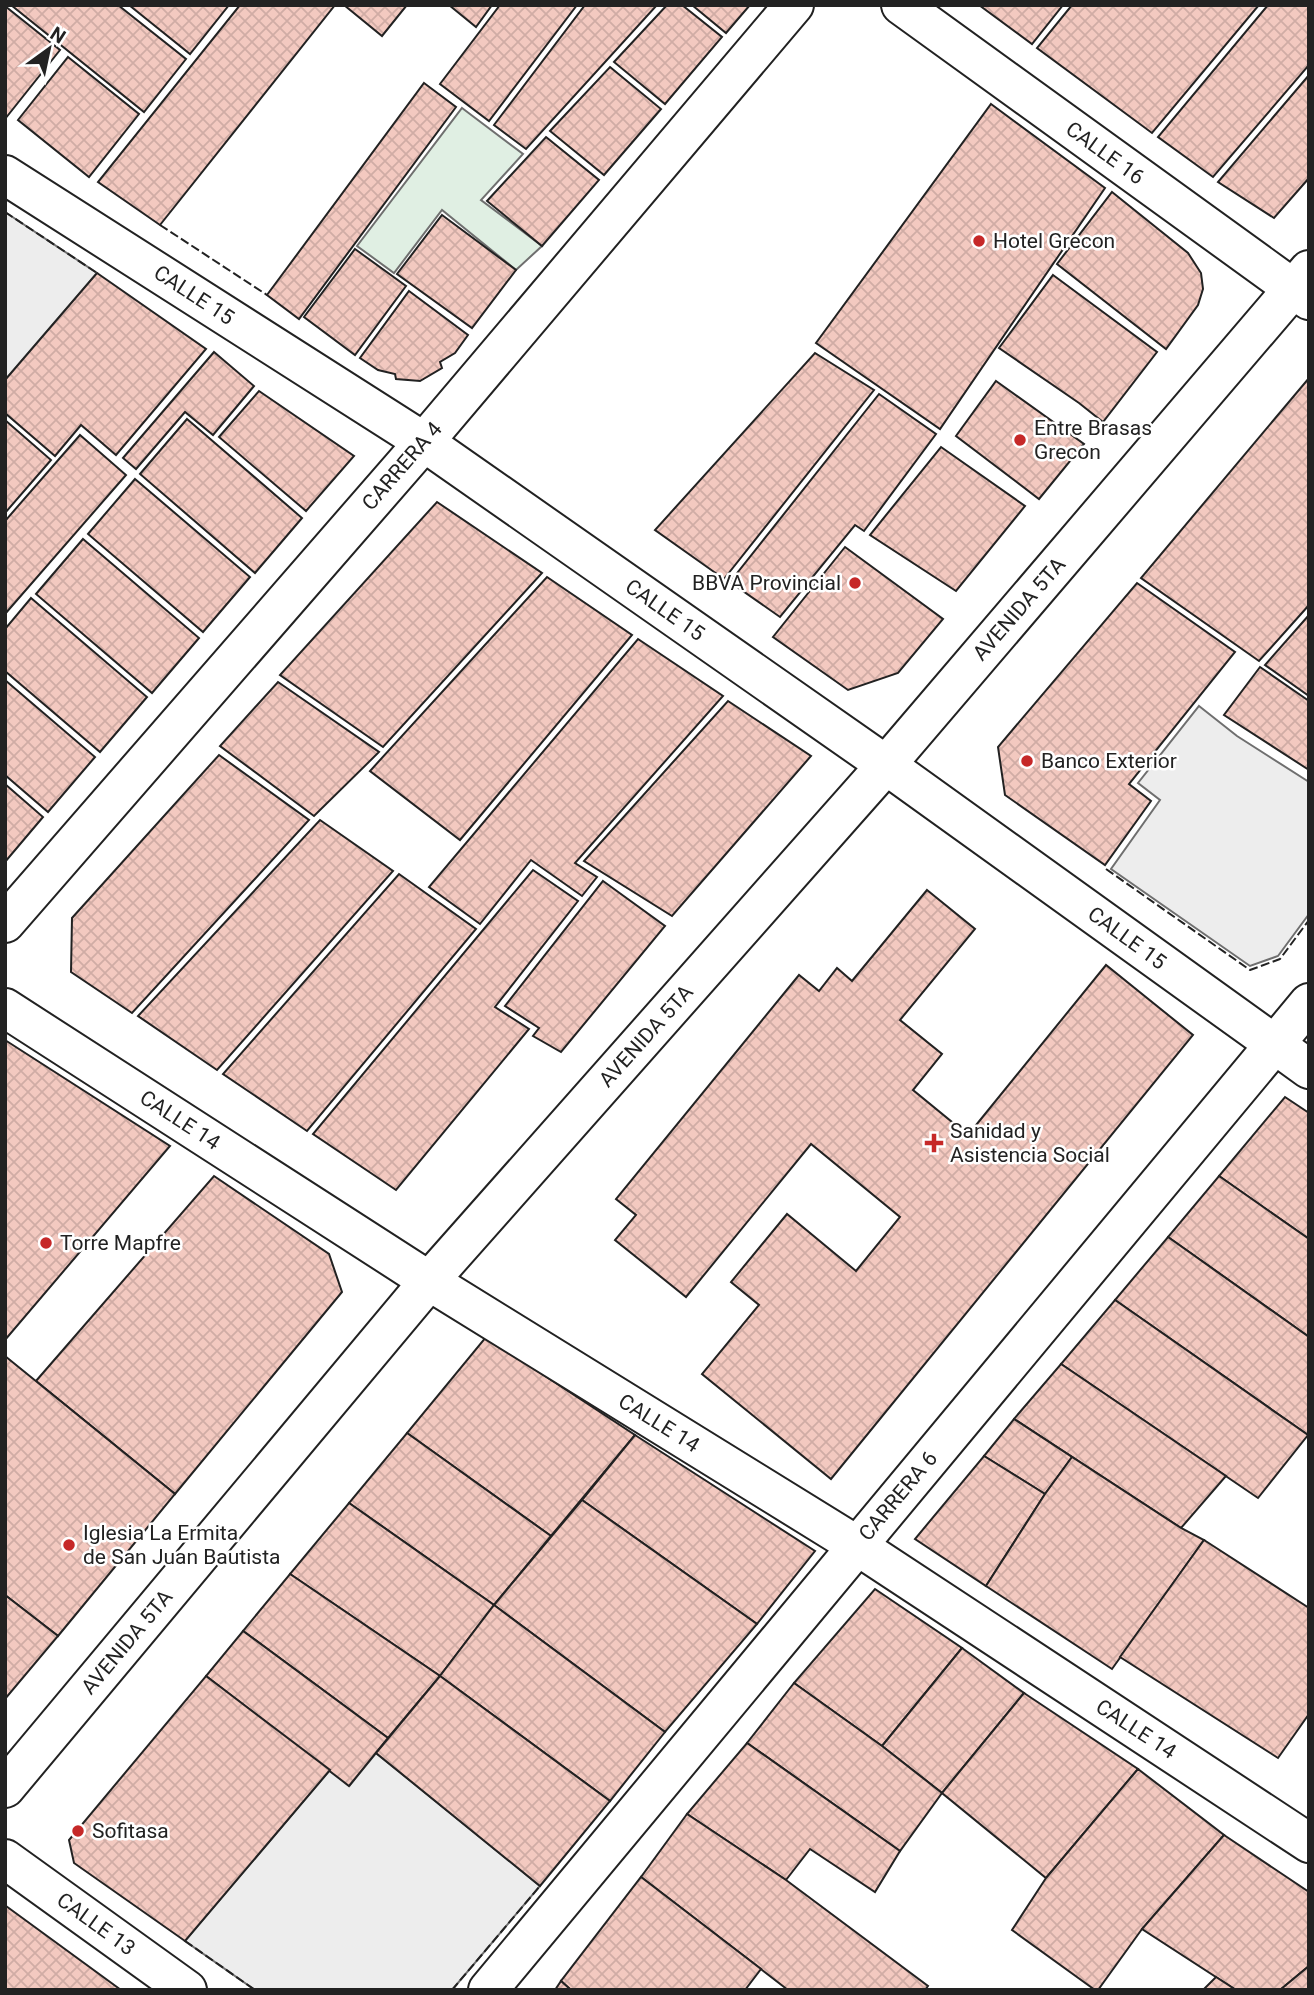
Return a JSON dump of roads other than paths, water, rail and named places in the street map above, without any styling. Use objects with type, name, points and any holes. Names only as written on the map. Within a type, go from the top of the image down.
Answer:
[{"type":"street","name":"CARRERA 4","points":[[5,923],[424,442],[794,5]]},
{"type":"street","name":"CALLE 16","points":[[901,5],[1304,286]]},
{"type":"street","name":"CALLE 15","points":[[5,175],[424,442],[886,765],[1309,1069]]},
{"type":"street","name":"AVENIDA 5TA","points":[[5,1788],[429,1280],[886,765],[1304,286]]},
{"type":"street","name":"CARRERA 6","points":[[488,1990],[1309,1003]]},
{"type":"street","name":"CALLE 14","points":[[5,1008],[429,1280],[856,1545],[1309,1843]]},
{"type":"street","name":"CALLE 13","points":[[5,1859],[187,1990]]},
{"type":"place","name":"Hotel Grecon","points":[[979,241]]},
{"type":"place","name":"Entre Brasas Grecon","points":[[1020,440]]},
{"type":"place","name":"BBVA Provincial","points":[[855,583]]},
{"type":"place","name":"Banco Exterior","points":[[1027,761]]},
{"type":"place","name":"Sanidad y Asistencia Social","points":[[934,1143]]},
{"type":"place","name":"Torre Mapfre","points":[[46,1243]]},
{"type":"place","name":"Iglesia La Ermita de San Juan Bautista","points":[[69,1545]]},
{"type":"place","name":"Sofitasa","points":[[78,1831]]}]
